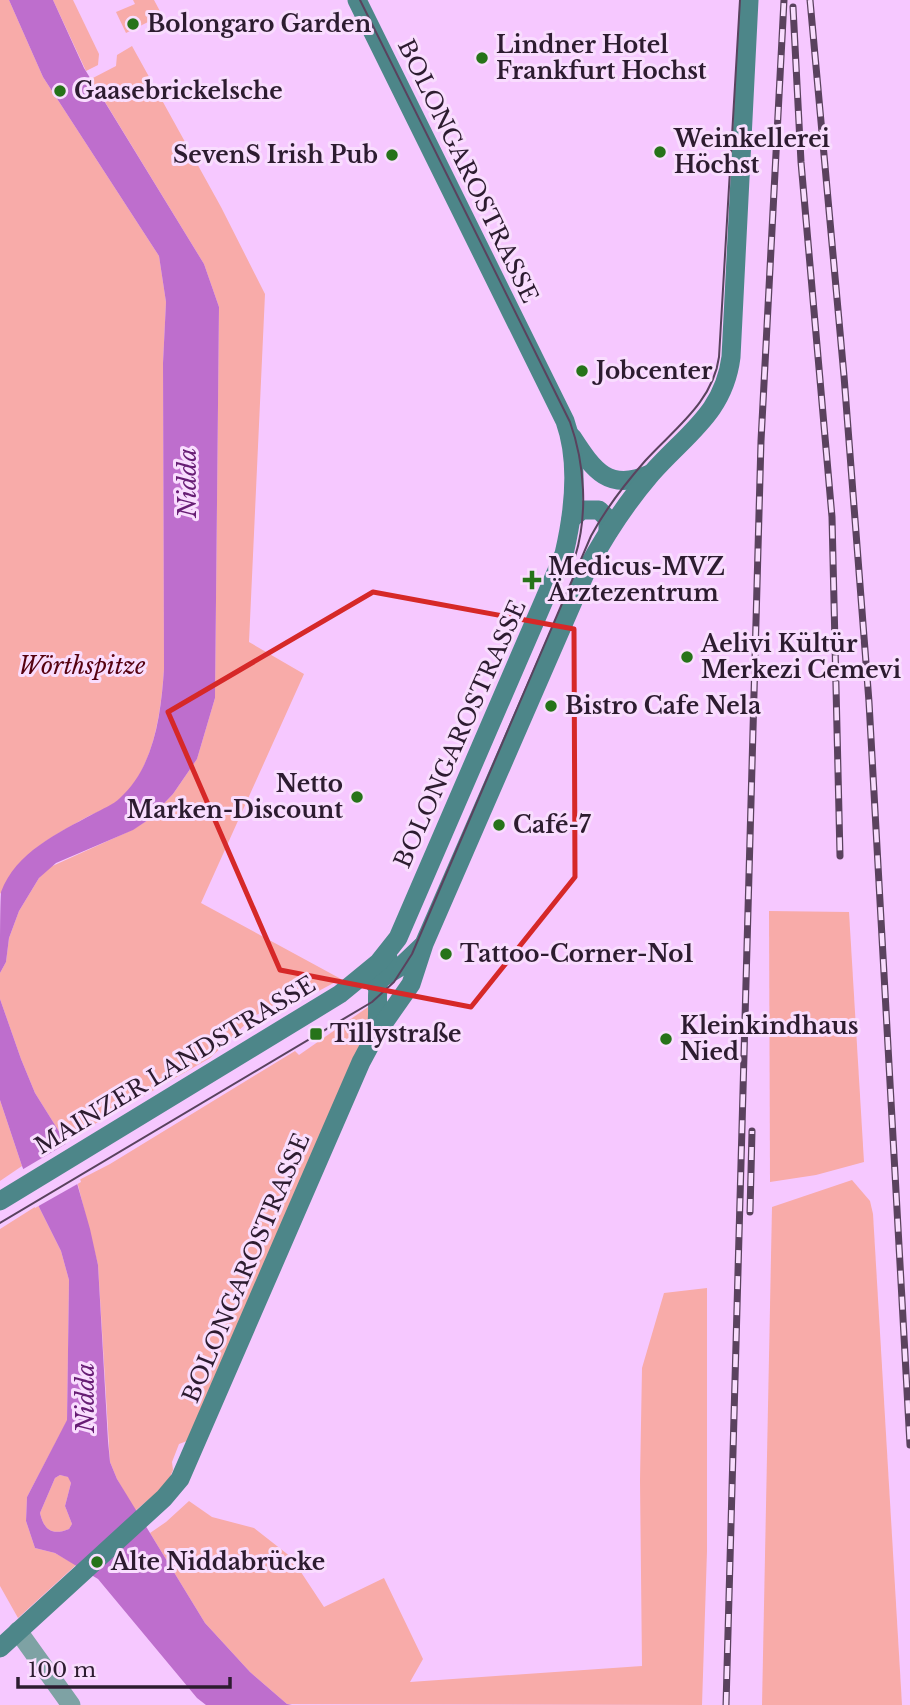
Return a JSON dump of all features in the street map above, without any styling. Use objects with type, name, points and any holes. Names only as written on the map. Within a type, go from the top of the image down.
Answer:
[{"type":"main road","name":"BOLONGAROSTRASSE","points":[[340,994],[379,962],[398,938],[558,571],[571,519],[574,472],[569,433],[559,409],[357,0]]},
{"type":"main road","points":[[340,994],[383,997],[411,984],[424,944],[588,566],[608,532],[651,474],[718,401],[729,374],[749,0]]},
{"type":"main road","points":[[569,433],[592,464],[608,479],[627,482],[651,474]]},
{"type":"main road","points":[[571,519],[582,510],[599,510],[608,519],[608,532]]},
{"type":"main road","points":[[383,997],[398,938]]},
{"type":"main road","points":[[383,997],[408,961],[424,944]]},
{"type":"main road","name":"MAINZER LANDSTRASSE","points":[[2,1200],[340,994]]},
{"type":"main road","name":"BOLONGAROSTRASSE","points":[[23,1626],[164,1498],[180,1479],[361,1062],[376,1034],[383,997]]},
{"type":"main road","points":[[0,1647],[23,1626]]},
{"type":"street","points":[[23,1626],[71,1705]]},
{"type":"highlighted area","points":[[373,592],[574,629],[575,877],[471,1007],[280,970],[168,712]]},
{"type":"green space","name":"Wörthspitze","points":[[0,0],[9,0],[43,77],[159,256],[166,302],[163,363],[164,669],[154,739],[132,787],[108,807],[37,848],[18,867],[0,894]]},
{"type":"green space","points":[[53,0],[73,0],[99,54],[98,65],[86,71]]},
{"type":"green space","name":"Bolongaro Garden","points":[[133,0],[154,0],[162,15],[126,33],[116,12],[135,4]]},
{"type":"green space","points":[[132,46],[221,207],[265,294],[249,642],[304,674],[201,903],[341,979],[315,993],[298,992],[287,997],[253,1017],[210,1058],[65,1141],[35,1093],[0,999],[0,973],[6,962],[9,938],[19,911],[48,868],[132,830],[148,820],[173,794],[197,759],[215,698],[219,307],[204,264],[91,79],[116,66],[117,55]]},
{"type":"green space","points":[[769,911],[849,912],[864,1162],[816,1175],[770,1182]]},
{"type":"green space","points":[[368,1007],[371,1023],[187,1441],[179,1444],[170,1477],[161,1489],[135,1511],[110,1462],[98,1265],[77,1181],[110,1164],[295,1051],[299,1055]]},
{"type":"green space","points":[[0,1100],[22,1166],[0,1181]]},
{"type":"green space","points":[[852,1180],[870,1201],[873,1214],[902,1705],[762,1705],[772,1207]]},
{"type":"green space","points":[[38,1205],[61,1251],[69,1280],[67,1421],[27,1497],[26,1521],[35,1548],[55,1553],[76,1565],[18,1618],[0,1586],[0,1229]]},
{"type":"green space","points":[[707,1288],[707,1551],[702,1705],[287,1704],[250,1672],[205,1623],[150,1533],[189,1501],[212,1517],[254,1528],[291,1557],[324,1607],[384,1578],[423,1659],[410,1682],[642,1666],[642,1368],[664,1293]]},
{"type":"green space","points":[[60,1475],[69,1477],[71,1483],[65,1506],[72,1524],[69,1529],[58,1532],[46,1527],[40,1513],[55,1478]]},
{"type":"water","name":"Nidda","points":[[9,0],[53,0],[84,68],[204,264],[219,307],[215,698],[197,759],[173,794],[148,820],[133,830],[56,863],[39,878],[19,911],[9,938],[6,962],[0,973],[1,892],[8,878],[27,855],[40,845],[114,803],[132,785],[149,755],[154,738],[164,669],[163,363],[166,302],[159,256],[43,77]]},
{"type":"water","name":"Nidda","points":[[0,999],[35,1093],[65,1141],[90,1229],[98,1265],[110,1462],[117,1479],[205,1623],[250,1672],[287,1704],[292,1705],[206,1705],[197,1698],[98,1579],[55,1553],[35,1548],[26,1521],[27,1497],[67,1420],[69,1280],[61,1251],[22,1166],[0,1100]],"holes":[[[60,1475],[68,1477],[71,1483],[65,1506],[72,1524],[69,1529],[53,1531],[46,1527],[40,1513],[55,1478]]]},
{"type":"pier","points":[[69,1142],[81,1182],[35,1208],[20,1171]]},
{"type":"tram line","points":[[360,0],[570,422],[579,455],[583,490],[582,524],[575,557]]},
{"type":"tram line","points":[[0,1223],[372,1002],[394,982],[412,954],[591,536],[630,479],[701,401],[715,373],[719,357],[740,0]]},
{"type":"railway","points":[[726,1705],[761,441],[784,0]]},
{"type":"railway","points":[[810,0],[844,376],[869,702],[910,1445]]},
{"type":"railway","points":[[793,7],[801,162],[832,517],[840,856]]},
{"type":"railway","points":[[750,1212],[752,1131]]},
{"type":"place","name":"Bolongaro Garden","points":[[133,24]]},
{"type":"place","name":"Lindner Hotel Frankfurt Hochst","points":[[482,58]]},
{"type":"place","name":"Gaasebrickelsche","points":[[60,91]]},
{"type":"place","name":"Weinkellerei Höchst","points":[[660,152]]},
{"type":"place","name":"SevenS Irish Pub","points":[[392,155]]},
{"type":"place","name":"Jobcenter","points":[[582,371]]},
{"type":"place","name":"Medicus-MVZ Ärztezentrum","points":[[532,580]]},
{"type":"place","name":"Aelivi Kültür Merkezi Cemevi","points":[[687,657]]},
{"type":"place","name":"Bistro Cafe Nela","points":[[551,706]]},
{"type":"place","name":"Netto Marken-Discount","points":[[357,797]]},
{"type":"place","name":"Café-7","points":[[499,825]]},
{"type":"place","name":"Tattoo-Corner-No1","points":[[446,954]]},
{"type":"place","name":"Tillystraße","points":[[316,1034]]},
{"type":"place","name":"Kleinkindhaus Nied","points":[[666,1039]]},
{"type":"place","name":"Alte Niddabrücke","points":[[97,1562]]}]
